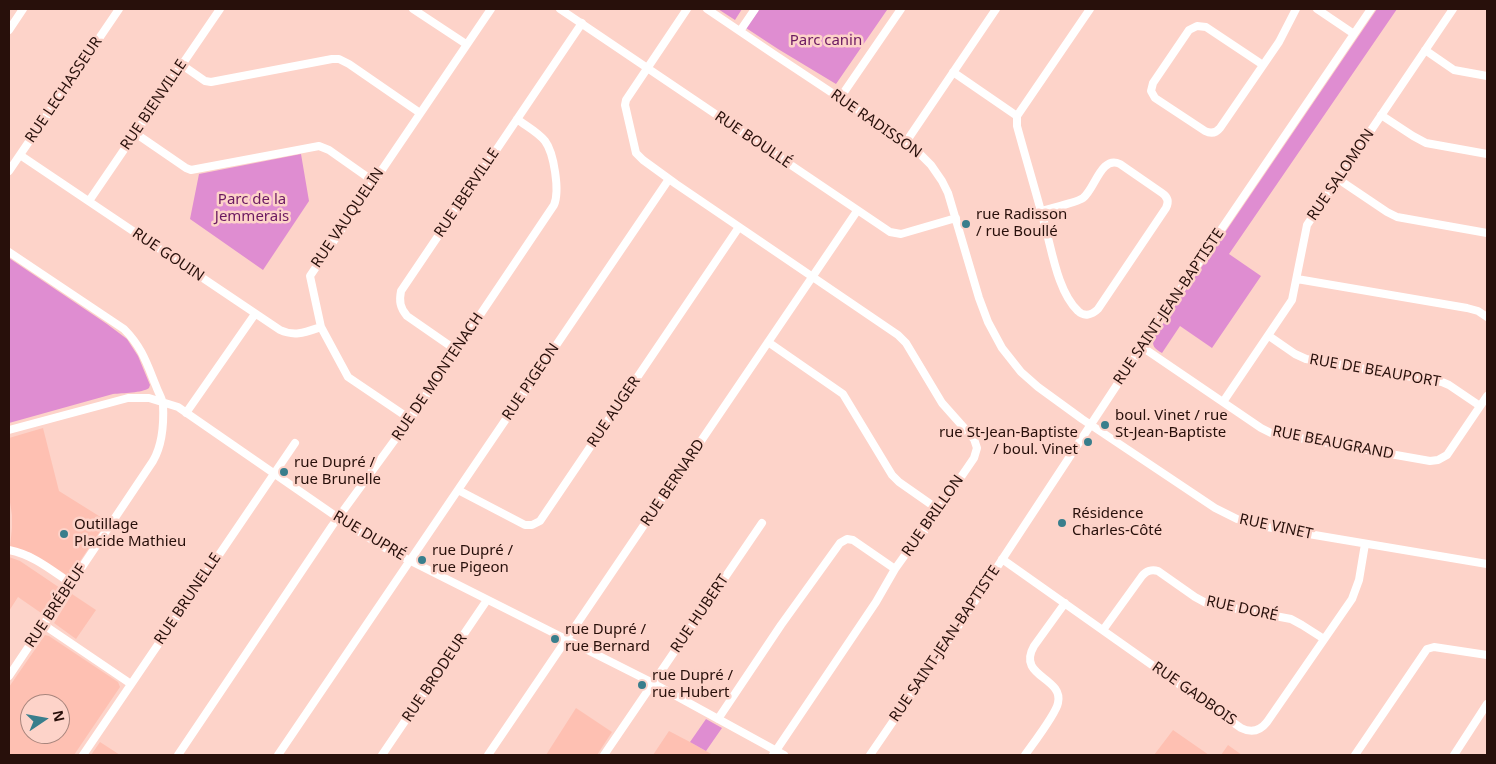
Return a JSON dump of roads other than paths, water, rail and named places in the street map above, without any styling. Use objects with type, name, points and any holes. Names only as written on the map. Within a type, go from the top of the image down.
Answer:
[{"type":"street","points":[[9,30],[23,9]]},
{"type":"street","name":"RUE LECHASSEUR","points":[[9,171],[119,9]]},
{"type":"street","name":"RUE BIENVILLE","points":[[89,201],[220,9]]},
{"type":"street","points":[[413,9],[466,44]]},
{"type":"street","name":"RUE VAUQUELIN","points":[[410,419],[348,377],[321,327],[310,276],[490,9]]},
{"type":"street","name":"RUE BOULLÉ","points":[[560,9],[890,232],[898,234],[956,218]]},
{"type":"street","points":[[669,179],[636,153],[625,102],[687,9]]},
{"type":"street","name":"RUE RADISSON","points":[[706,9],[906,142],[927,160],[939,176],[948,194],[982,308],[1002,348],[1032,382],[1091,425]]},
{"type":"street","points":[[740,32],[755,9]]},
{"type":"street","points":[[840,98],[901,9]]},
{"type":"street","points":[[906,142],[996,9]]},
{"type":"street","points":[[1041,211],[1082,198],[1106,166],[1113,162],[1120,164],[1162,192],[1168,201],[1166,208],[1098,309],[1088,315],[1078,311],[1064,289],[1041,211],[1017,126],[1017,116],[1090,9]]},
{"type":"street","points":[[1263,65],[1206,27],[1197,26],[1189,30],[1180,42],[1152,83],[1151,91],[1155,98],[1205,131],[1214,133],[1220,128],[1279,42],[1296,9]]},
{"type":"street","points":[[1317,9],[1354,34]]},
{"type":"street","name":"RUE SAINT-JEAN-BAPTISTE","points":[[870,755],[1142,347],[1371,9]]},
{"type":"street","name":"RUE SALOMON","points":[[1223,402],[1294,297],[1306,228],[1381,114],[1454,9]]},
{"type":"street","name":"RUE IBERVILLE","points":[[456,350],[407,316],[400,303],[401,291],[582,23]]},
{"type":"street","points":[[1425,50],[1454,70],[1487,76]]},
{"type":"street","points":[[182,65],[204,80],[211,82],[339,59],[420,113]]},
{"type":"street","points":[[953,72],[1017,116]]},
{"type":"street","points":[[1381,114],[1417,139],[1426,143],[1487,154]]},
{"type":"street","name":"RUE DE MONTENACH","points":[[178,755],[338,518],[410,419],[551,211],[557,197],[557,188],[551,155],[543,139],[517,119]]},
{"type":"street","points":[[135,133],[191,170],[318,146],[329,150],[373,181]]},
{"type":"street","name":"RUE GOUIN","points":[[20,155],[280,330],[290,334],[300,334],[321,327]]},
{"type":"street","name":"RUE BRILLON","points":[[669,179],[901,338],[908,346],[942,403],[975,441],[977,448],[975,456],[918,540],[905,555],[774,753]]},
{"type":"street","name":"RUE PIGEON","points":[[278,755],[669,179]]},
{"type":"street","points":[[1338,179],[1397,217],[1487,233]]},
{"type":"street","name":"RUE BERNARD","points":[[488,755],[857,211]]},
{"type":"street","name":"RUE AUGER","points":[[458,490],[525,525],[532,526],[540,521],[739,227]]},
{"type":"street","points":[[9,252],[124,329],[141,350],[163,403]]},
{"type":"street","points":[[1297,279],[1471,308],[1487,317]]},
{"type":"street","points":[[186,413],[255,314]]},
{"type":"street","name":"RUE DE BEAUPORT","points":[[1269,336],[1295,354],[1306,359],[1442,382],[1480,406]]},
{"type":"street","points":[[768,342],[841,392],[894,478],[939,510]]},
{"type":"street","name":"RUE BEAUGRAND","points":[[1142,347],[1261,428],[1275,434],[1433,461],[1447,455],[1487,396]]},
{"type":"street","name":"RUE DUPRÉ","points":[[9,430],[135,397],[149,398],[178,408],[383,547],[567,639],[718,719],[774,753],[784,755]]},
{"type":"street","name":"RUE BRÉBEUF","points":[[9,676],[156,456],[162,436],[163,403]]},
{"type":"street","name":"RUE VINET","points":[[1091,425],[1208,504],[1237,519],[1267,527],[1487,564]]},
{"type":"street","name":"RUE BRUNELLE","points":[[83,755],[295,443]]},
{"type":"street","name":"RUE HUBERT","points":[[604,755],[762,522]]},
{"type":"street","points":[[718,719],[781,625],[840,543],[847,539],[853,540],[896,569]]},
{"type":"street","name":"RUE GADBOIS","points":[[1002,559],[1241,728],[1251,731],[1259,730],[1265,725],[1349,603],[1356,590],[1361,573],[1365,544]]},
{"type":"street","points":[[9,550],[34,558],[72,584]]},
{"type":"street","name":"RUE DORÉ","points":[[1103,630],[1142,576],[1147,571],[1154,570],[1202,601],[1287,618],[1299,622],[1324,639]]},
{"type":"street","name":"RUE BRODEUR","points":[[382,755],[487,600]]},
{"type":"street","points":[[1025,755],[1056,710],[1059,700],[1058,692],[1054,686],[1033,669],[1030,653],[1065,603]]},
{"type":"street","points":[[44,625],[131,684]]},
{"type":"street","points":[[1355,755],[1427,649],[1434,647],[1487,655]]},
{"type":"street","points":[[1454,755],[1484,716],[1487,704]]},
{"type":"place","name":"rue Radisson / rue Boullé","points":[[966,224]]},
{"type":"place","name":"boul. Vinet / rue St-Jean-Baptiste","points":[[1105,425]]},
{"type":"place","name":"rue St-Jean-Baptiste / boul. Vinet","points":[[1088,442]]},
{"type":"place","name":"rue Dupré / rue Brunelle","points":[[284,472]]},
{"type":"place","name":"Résidence Charles-Côté","points":[[1062,523]]},
{"type":"place","name":"Outillage Placide Mathieu","points":[[64,534]]},
{"type":"place","name":"rue Dupré / rue Pigeon","points":[[422,560]]},
{"type":"place","name":"rue Dupré / rue Bernard","points":[[555,639]]},
{"type":"place","name":"rue Dupré / rue Hubert","points":[[642,685]]},
{"type":"park label","name":"Parc canin","points":[[826,41]]},
{"type":"park label","name":"Parc de la Jemmerais","points":[[252,208]]}]
